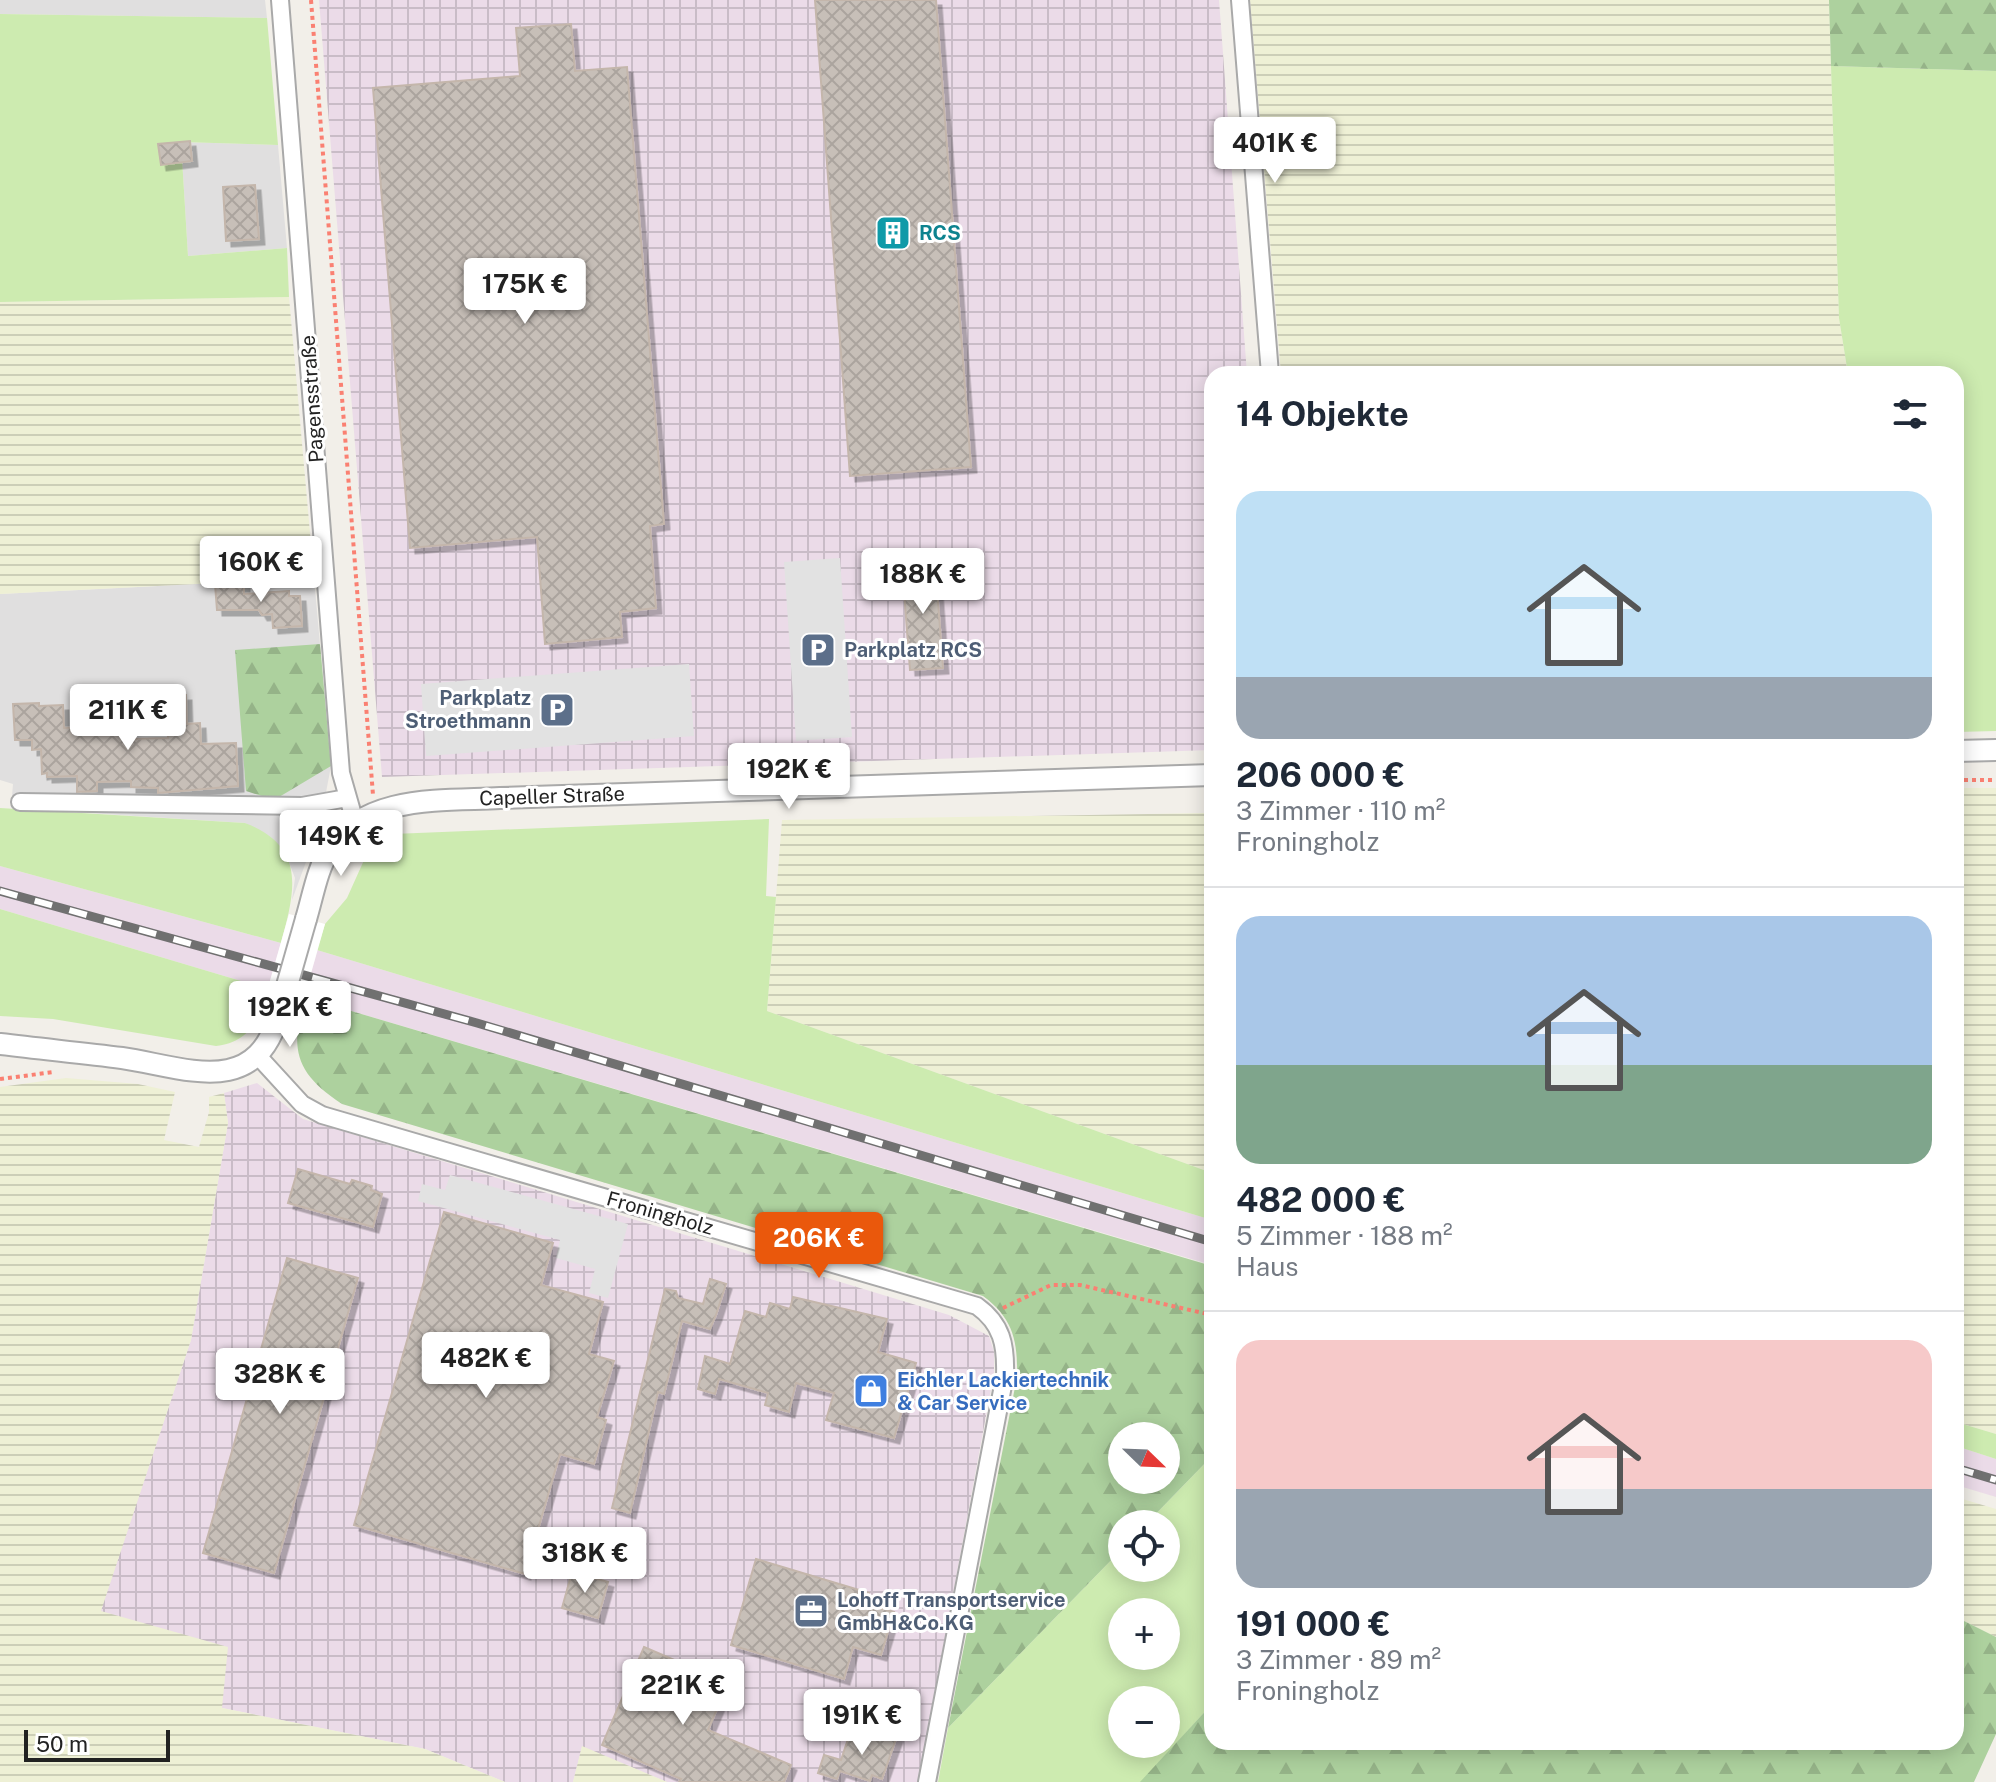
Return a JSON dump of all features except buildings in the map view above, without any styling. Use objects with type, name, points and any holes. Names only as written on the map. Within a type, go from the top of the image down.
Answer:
[{"type":"street","name":"Pagensstraße","points":[[280,0],[341,773],[347,798],[363,817]]},
{"type":"street","points":[[1240,0],[1269,366]]},
{"type":"street","points":[[1964,751],[1996,750]]},
{"type":"street","name":"Capeller Straße","points":[[363,817],[429,802],[500,798],[1204,775]]},
{"type":"street","points":[[20,802],[302,806],[347,798]]},
{"type":"street","points":[[0,1044],[203,1072],[232,1069],[258,1056],[266,1048],[278,1017],[322,864],[330,849],[363,817]]},
{"type":"street","points":[[0,1059],[62,1052]]},
{"type":"street","name":"Froningholz","points":[[258,1056],[302,1104],[322,1115],[963,1301],[990,1315]]},
{"type":"street","points":[[927,1782],[1005,1375],[1006,1351],[1001,1331],[990,1315]]},
{"type":"path","points":[[311,0],[375,784],[363,817]]},
{"type":"path","points":[[1964,780],[1996,780]]},
{"type":"path","points":[[990,1315],[1051,1285],[1080,1285],[1204,1313]]},
{"type":"shaded area","points":[[0,0],[265,0],[267,18],[0,14]]},
{"type":"shaded area","points":[[319,0],[1219,0],[1246,366],[1204,366],[1204,750],[382,777]]},
{"type":"shaded area","points":[[181,142],[278,145],[287,248],[188,256]]},
{"type":"shaded area","name":"Parkplatz RCS","points":[[840,558],[852,737],[796,741],[784,562]]},
{"type":"shaded area","points":[[314,578],[331,766],[320,824],[292,900],[295,878],[285,852],[274,840],[245,823],[11,808],[13,784],[0,780],[0,594]]},
{"type":"shaded area","name":"Parkplatz Stroethmann","points":[[689,664],[694,736],[426,756],[421,684]]},
{"type":"shaded area","points":[[0,866],[281,943],[268,989],[0,909]]},
{"type":"shaded area","points":[[317,950],[1204,1218],[1204,1263],[304,997]]},
{"type":"shaded area","points":[[257,1083],[303,1119],[949,1315],[989,1336],[994,1352],[994,1373],[918,1782],[667,1782],[582,1747],[573,1782],[505,1782],[425,1749],[222,1708],[100,1612],[191,1340],[228,1123],[224,1093]]},
{"type":"shaded area","points":[[450,1175],[628,1224],[608,1298],[589,1293],[595,1269],[556,1258],[560,1240],[418,1201],[422,1184],[445,1190]]},
{"type":"shaded area","points":[[1964,1449],[1996,1459],[1996,1497],[1964,1487]]},
{"type":"green space","points":[[1250,0],[1829,0],[1839,318],[1847,366],[1280,366]]},
{"type":"green space","points":[[1829,0],[1996,0],[1996,71],[1831,66]]},
{"type":"green space","points":[[0,14],[267,18],[278,145],[181,142],[188,256],[287,248],[289,297],[0,302]]},
{"type":"green space","points":[[1831,66],[1996,71],[1996,731],[1964,732],[1964,366],[1847,366],[1839,318]]},
{"type":"green space","points":[[289,297],[314,578],[0,594],[0,302]]},
{"type":"green space","points":[[320,644],[331,766],[274,800],[246,791],[235,650]]},
{"type":"green space","points":[[1964,788],[1996,788],[1996,1434],[1964,1424]]},
{"type":"green space","points":[[0,808],[245,823],[265,833],[279,845],[292,872],[290,906],[281,943],[0,866]]},
{"type":"green space","points":[[1204,813],[1204,1170],[767,1011],[782,820]]},
{"type":"green space","points":[[769,819],[766,896],[776,897],[767,1011],[1204,1170],[1204,1218],[317,950],[325,924],[347,898],[365,858],[374,845],[393,834]]},
{"type":"green space","points":[[0,909],[268,989],[265,1000],[257,1019],[245,1034],[228,1044],[216,1046],[53,1019],[0,1016]]},
{"type":"green space","points":[[304,997],[1204,1264],[1204,1464],[1180,1489],[1180,1422],[1108,1422],[1108,1494],[1175,1494],[1160,1510],[1108,1510],[1108,1563],[948,1728],[1017,1377],[1012,1331],[993,1304],[983,1296],[342,1104],[314,1082],[300,1059],[297,1046]]},
{"type":"green space","points":[[66,1078],[138,1084],[175,1092],[164,1140],[199,1147],[209,1112],[209,1097],[224,1093],[228,1123],[191,1340],[101,1611],[228,1647],[222,1708],[425,1749],[505,1782],[0,1782],[0,1087]]},
{"type":"green space","points":[[1964,1424],[1996,1434],[1996,1459],[1964,1449]]},
{"type":"green space","points":[[1204,1464],[1204,1713],[1180,1739],[1180,1686],[1108,1686],[1108,1758],[1163,1758],[1141,1782],[938,1782],[948,1728],[1108,1563],[1108,1582],[1180,1582],[1180,1510],[1160,1510],[1175,1494],[1180,1494],[1180,1489]]},
{"type":"green space","points":[[1964,1499],[1996,1509],[1996,1637],[1964,1621]]},
{"type":"green space","points":[[1964,1621],[1996,1637],[1996,1734],[1974,1782],[1140,1782],[1162,1758],[1180,1758],[1180,1739],[1204,1713],[1204,1750],[1964,1750]]},
{"type":"green space","points":[[582,1746],[667,1782],[573,1782]]},
{"type":"pier","points":[[289,914],[325,924],[297,1023],[261,1012]]},
{"type":"railway","points":[[0,891],[477,1023],[1204,1240]]},
{"type":"railway","points":[[1964,1470],[1996,1480]]},
{"type":"place","name":"RCS","points":[[893,233]]},
{"type":"place","name":"Parkplatz RCS","points":[[818,650]]},
{"type":"place","name":"Parkplatz Stroethmann","points":[[557,710]]},
{"type":"place","name":"Eichler Lackiertechnik & Car Service","points":[[871,1391]]},
{"type":"place","name":"Lohoff Transportservice GmbH&Co.KG","points":[[811,1611]]}]
